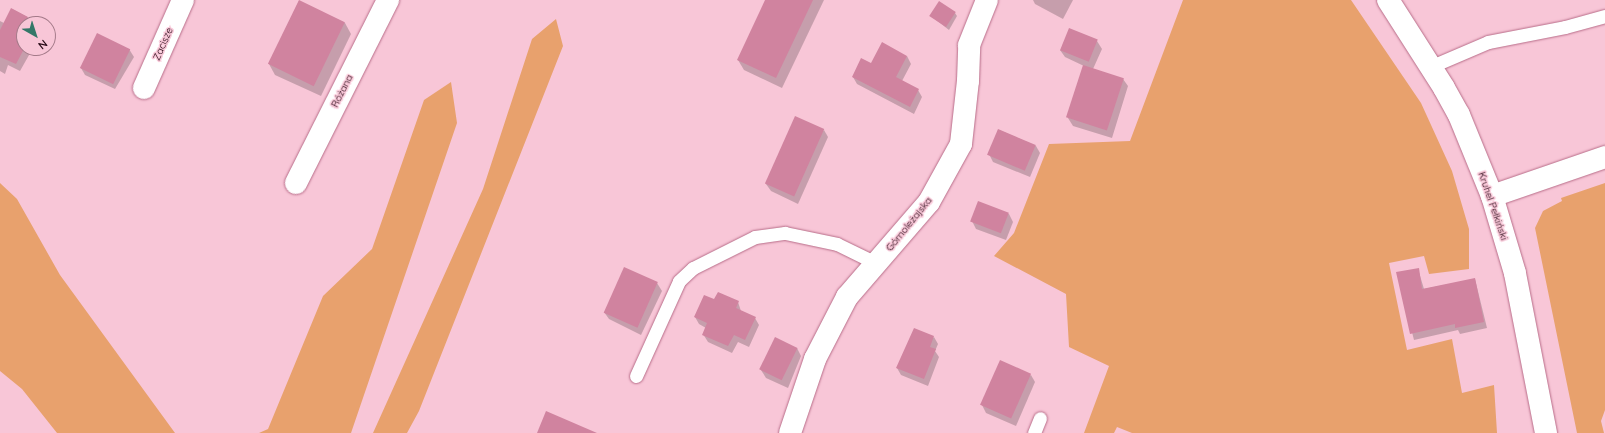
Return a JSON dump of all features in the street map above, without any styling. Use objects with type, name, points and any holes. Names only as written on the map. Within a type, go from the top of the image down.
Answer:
[{"type":"street","name":"Zacisze","points":[[144,88],[183,0]]},
{"type":"street","name":"Różana","points":[[296,183],[388,0]]},
{"type":"street","name":"Górnoleżajska","points":[[790,433],[815,359],[843,304],[929,202],[961,144],[968,81],[969,45],[986,0]]},
{"type":"street","name":"Kruhel Pełkiński","points":[[1388,0],[1432,66],[1459,115],[1492,196],[1518,288],[1546,433]]},
{"type":"street","points":[[1492,196],[1605,158]]},
{"type":"lane","points":[[1432,66],[1488,42],[1565,28],[1605,16]]},
{"type":"lane","points":[[636,376],[679,281],[693,268],[755,237],[785,233],[837,244],[876,263]]},
{"type":"lane","points":[[1034,433],[1040,418]]},
{"type":"shaded area","points":[[1183,0],[1351,0],[1421,103],[1452,171],[1469,229],[1469,269],[1429,274],[1424,256],[1389,263],[1407,350],[1452,339],[1462,393],[1494,385],[1497,433],[1132,433],[1117,427],[1114,433],[1084,433],[1109,366],[1069,347],[1066,294],[994,256],[1014,233],[1049,144],[1130,141]]},
{"type":"shaded area","points":[[556,19],[563,46],[419,411],[407,433],[373,433],[483,189],[532,39]]},
{"type":"shaded area","points":[[451,82],[457,123],[351,433],[259,433],[268,429],[323,296],[372,249],[424,100]]},
{"type":"shaded area","points":[[0,183],[17,199],[60,275],[175,433],[57,433],[22,389],[0,371]]},
{"type":"shaded area","points":[[1605,183],[1605,410],[1601,421],[1604,433],[1577,433],[1535,228],[1543,211],[1562,201],[1561,198]]},
{"type":"building","points":[[299,0],[345,22],[314,86],[268,64]]},
{"type":"building","points":[[765,0],[813,0],[776,78],[737,60]]},
{"type":"building","points":[[939,1],[956,12],[946,27],[929,16]]},
{"type":"building","points":[[11,8],[26,16],[16,16],[16,56],[20,56],[16,64],[0,57],[0,30]]},
{"type":"building","points":[[1069,28],[1098,40],[1089,62],[1060,50]]},
{"type":"building","points":[[97,33],[130,49],[113,84],[80,68]]},
{"type":"building","points":[[882,42],[907,56],[896,77],[919,89],[910,107],[852,77],[861,58],[871,63]]},
{"type":"building","points":[[1083,65],[1124,78],[1107,131],[1066,117]]},
{"type":"building","points":[[795,116],[824,129],[794,197],[765,184]]},
{"type":"building","points":[[998,129],[1036,145],[1025,171],[987,155]]},
{"type":"building","points":[[978,201],[1009,213],[1001,233],[970,222]]},
{"type":"building","points":[[624,267],[658,282],[637,328],[604,313]]},
{"type":"building","points":[[1419,268],[1422,289],[1475,278],[1484,322],[1455,328],[1455,324],[1410,334],[1396,272]]},
{"type":"building","points":[[718,292],[739,301],[736,308],[756,317],[745,340],[734,335],[728,346],[702,335],[707,323],[694,317],[704,295],[714,299]]},
{"type":"building","points":[[914,328],[934,336],[930,347],[936,349],[924,379],[896,368]]},
{"type":"building","points":[[775,337],[797,348],[782,380],[759,369]]},
{"type":"building","points":[[1000,360],[1031,374],[1011,419],[980,405]]},
{"type":"building","points":[[546,411],[597,433],[537,433]]}]
